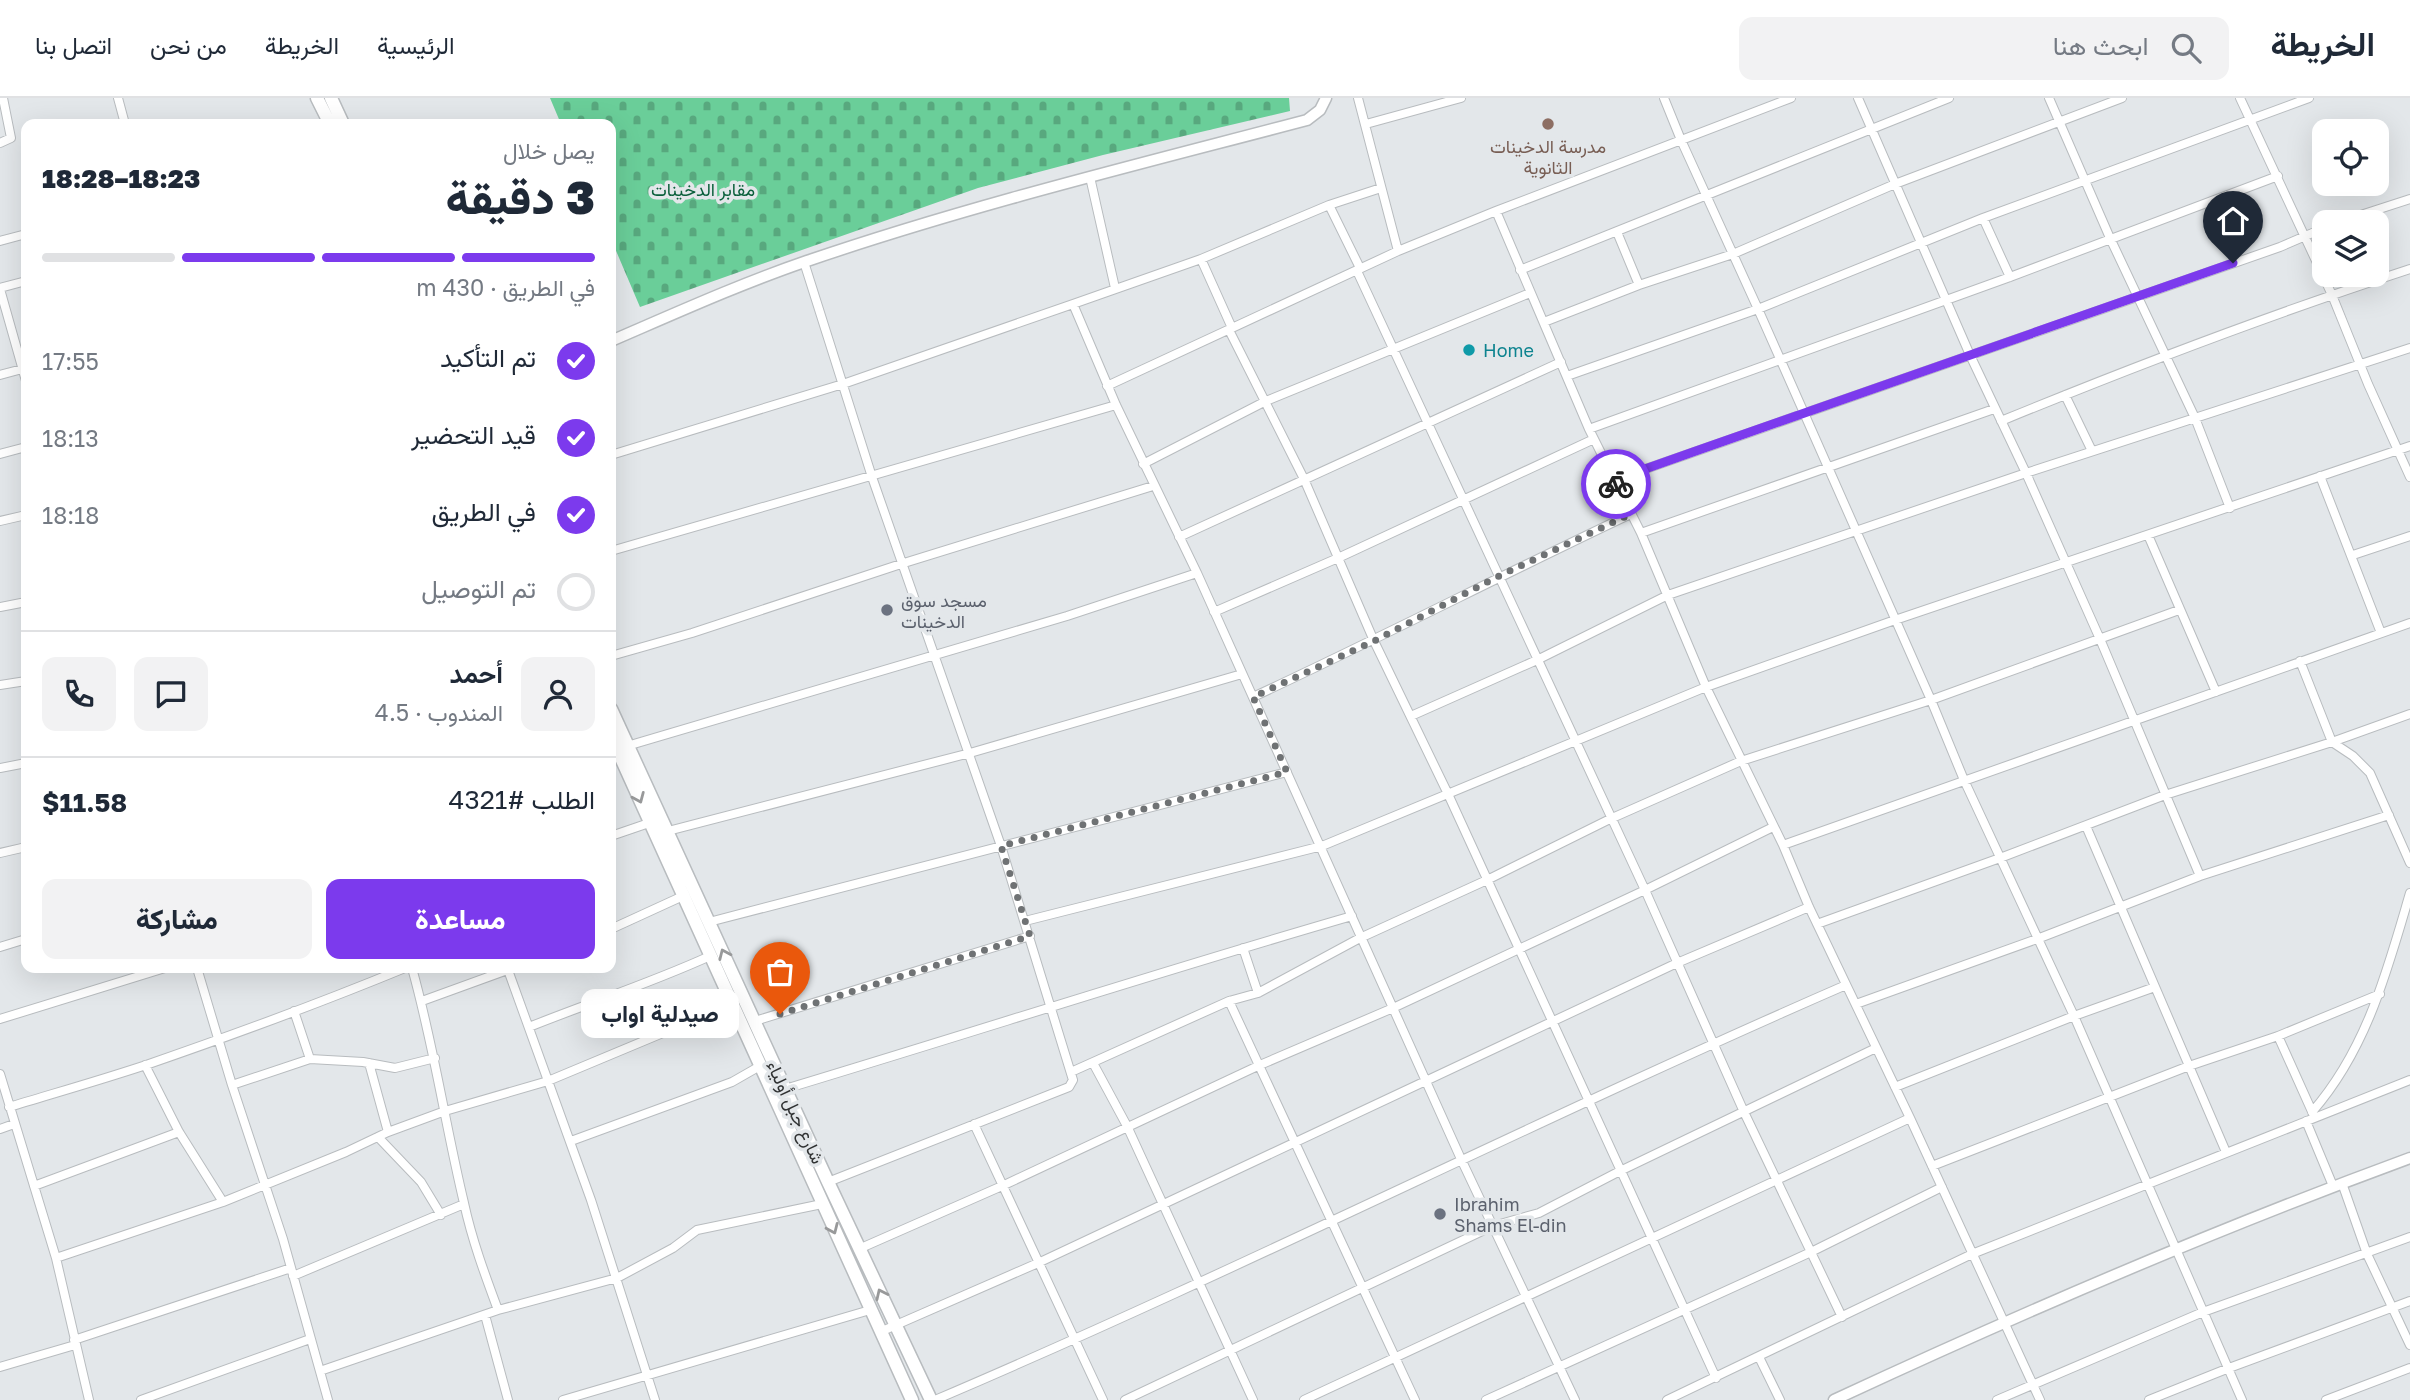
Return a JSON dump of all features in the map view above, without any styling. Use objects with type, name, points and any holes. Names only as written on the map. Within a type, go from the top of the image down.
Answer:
[{"type":"main road","points":[[317,98],[328,119]]},
{"type":"main road","points":[[331,98],[341,119]]},
{"type":"main road","name":"شارع جبل أولياء","points":[[619,754],[911,1400]]},
{"type":"main road","name":"شارع جبل أولياء","points":[[619,754],[668,831],[828,1182],[933,1400]]},
{"type":"main road","points":[[670,868],[682,862]]},
{"type":"street","points":[[0,143],[8,141],[11,133],[3,98]]},
{"type":"street","points":[[118,98],[124,119]]},
{"type":"street","points":[[616,339],[804,262],[902,230],[1307,120],[1320,110],[1326,98]]},
{"type":"street","points":[[1358,98],[1398,251]]},
{"type":"street","points":[[1366,124],[1461,98]]},
{"type":"street","points":[[1664,98],[1964,780],[2074,1016],[2242,1400]]},
{"type":"street","points":[[1107,386],[1398,251],[1791,98]]},
{"type":"street","points":[[1858,98],[1994,410],[2026,473],[2064,564],[2100,639],[2200,876]]},
{"type":"street","points":[[1520,270],[1708,197],[1949,98]]},
{"type":"street","points":[[2049,98],[2109,238],[2194,418],[2230,508]]},
{"type":"street","points":[[1544,322],[1639,285],[1733,254],[1895,184],[2122,98]]},
{"type":"street","points":[[2240,98],[2306,236],[2410,477]]},
{"type":"street","points":[[1567,376],[1758,309],[1983,218],[2309,98]]},
{"type":"street","points":[[1589,429],[2010,277],[2278,176]]},
{"type":"street","points":[[1090,177],[1115,288]]},
{"type":"street","points":[[616,453],[843,384],[1201,259],[1329,205],[1381,188]]},
{"type":"street","points":[[2376,210],[2410,199]]},
{"type":"street","points":[[1329,205],[1391,348],[1464,498],[1497,577],[1645,890],[1744,1112],[1842,1317]]},
{"type":"street","points":[[1496,211],[1589,429],[1641,533],[1706,687],[1783,845],[1809,907],[2040,1400]]},
{"type":"street","points":[[1983,218],[2010,277]]},
{"type":"street","points":[[1617,232],[1639,285]]},
{"type":"street","points":[[1614,480],[2312,233]]},
{"type":"street","points":[[0,241],[21,235]]},
{"type":"street","points":[[1201,259],[1230,329],[1304,479],[1374,641],[1448,794],[1716,1378]]},
{"type":"street","points":[[804,262],[873,477],[1001,846],[1073,1080],[1069,1087],[828,1182]]},
{"type":"street","points":[[2001,421],[2332,295],[2410,269]]},
{"type":"street","points":[[21,282],[0,288],[21,355]]},
{"type":"street","points":[[1143,464],[1266,401],[1530,293]]},
{"type":"street","points":[[1073,304],[1115,405],[1197,573],[1461,1159],[1575,1400]]},
{"type":"street","points":[[1411,716],[1537,660],[1668,595],[2092,451],[2410,348]]},
{"type":"street","points":[[1179,537],[1561,362]]},
{"type":"street","points":[[0,375],[21,369]]},
{"type":"street","points":[[2065,395],[2092,451]]},
{"type":"street","points":[[616,550],[1115,405]]},
{"type":"street","points":[[1641,533],[1994,410]]},
{"type":"street","points":[[1214,612],[1338,558],[1594,439]]},
{"type":"street","points":[[1025,921],[1322,846],[1706,687],[1895,620],[2410,446]]},
{"type":"street","points":[[0,454],[21,448]]},
{"type":"street","points":[[2320,476],[2353,555],[2381,633]]},
{"type":"street","points":[[616,655],[692,633],[904,563],[1153,486]]},
{"type":"street","points":[[1253,697],[1374,641],[1497,577],[1631,514]]},
{"type":"street","points":[[0,522],[21,516]]},
{"type":"street","points":[[2148,535],[2216,692]]},
{"type":"street","points":[[2353,555],[2410,536]]},
{"type":"street","points":[[619,754],[935,653],[1067,616],[1197,573]]},
{"type":"street","points":[[0,607],[21,603]]},
{"type":"street","points":[[1071,1072],[1229,1001],[1258,993],[1360,938],[1487,880],[1610,819],[1741,761],[1931,700],[2179,610]]},
{"type":"street","points":[[1783,845],[2410,623]]},
{"type":"street","points":[[2300,661],[2332,742],[2353,756],[2370,773],[2410,863]]},
{"type":"street","points":[[668,831],[970,753],[1242,674]]},
{"type":"street","points":[[0,685],[21,682]]},
{"type":"street","points":[[1817,924],[2165,795],[2332,742],[2410,714]]},
{"type":"street","points":[[0,768],[21,764]]},
{"type":"street","points":[[709,922],[1287,772]]},
{"type":"street","points":[[1856,1004],[2037,939],[2200,876],[2389,815]]},
{"type":"street","points":[[616,834],[649,823]]},
{"type":"street","points":[[2086,826],[2226,1152]]},
{"type":"street","points":[[860,1248],[1002,1186],[1260,1065],[1394,1008],[1773,827]]},
{"type":"street","points":[[0,853],[21,848]]},
{"type":"street","points":[[2311,1116],[2332,1087],[2355,1047],[2380,995],[2410,893]]},
{"type":"street","points":[[616,927],[683,896]]},
{"type":"street","points":[[880,1332],[1164,1205],[1677,963],[1809,907]]},
{"type":"street","points":[[785,1089],[1352,916]]},
{"type":"street","points":[[754,1021],[1030,936]]},
{"type":"street","points":[[0,947],[21,941]]},
{"type":"street","points":[[1243,948],[1258,993]]},
{"type":"street","points":[[529,1027],[661,978],[710,956]]},
{"type":"street","points":[[0,1019],[149,973]]},
{"type":"street","points":[[199,973],[266,1185],[328,1400]]},
{"type":"street","points":[[9,1107],[219,1040],[392,973]]},
{"type":"street","points":[[414,973],[435,1058],[464,1204],[480,1262],[498,1310]]},
{"type":"street","points":[[422,1001],[500,973]]},
{"type":"street","points":[[512,973],[617,1278],[655,1400]]},
{"type":"street","points":[[933,1400],[1075,1340],[1587,1100],[1846,985]]},
{"type":"street","points":[[1895,1087],[2155,987]]},
{"type":"street","points":[[1932,1166],[2380,995]]},
{"type":"street","points":[[56,1258],[223,1202],[388,1132],[445,1111],[548,1081],[705,1015],[729,997]]},
{"type":"street","points":[[1229,1001],[1415,1400]]},
{"type":"street","points":[[294,1011],[310,1059]]},
{"type":"street","points":[[2278,1036],[2367,1254],[2410,1345]]},
{"type":"street","points":[[1125,1400],[1493,1226],[1535,1215],[1620,1171],[1876,1048]]},
{"type":"street","points":[[232,1085],[310,1059],[369,1063],[395,1068],[435,1058]]},
{"type":"street","points":[[369,1063],[388,1132]]},
{"type":"street","points":[[1093,1063],[1127,1126],[1253,1400]]},
{"type":"street","points":[[145,1065],[179,1132],[223,1202]]},
{"type":"street","points":[[570,1140],[732,1082],[760,1066]]},
{"type":"street","points":[[0,1074],[56,1258],[89,1400]]},
{"type":"street","points":[[1667,1400],[1972,1254],[2311,1116],[2410,1080]]},
{"type":"street","points":[[1304,1400],[1910,1118]]},
{"type":"street","points":[[974,1124],[1103,1400]]},
{"type":"street","points":[[0,1129],[14,1125]]},
{"type":"street","points":[[34,1186],[179,1132]]},
{"type":"street","points":[[379,1137],[421,1182],[441,1215]]},
{"type":"street","points":[[1834,1400],[2004,1321],[2176,1248],[2410,1158]]},
{"type":"street","points":[[1486,1400],[1811,1252],[1942,1187]]},
{"type":"street","points":[[0,1367],[292,1272],[464,1204]]},
{"type":"street","points":[[320,1371],[498,1310],[617,1278],[673,1248],[697,1230],[822,1204]]},
{"type":"street","points":[[1997,1400],[2203,1312],[2410,1237]]},
{"type":"street","points":[[2149,1400],[2410,1301]]},
{"type":"street","points":[[563,1400],[870,1310]]},
{"type":"street","points":[[485,1315],[508,1400]]},
{"type":"street","points":[[141,1400],[310,1339]]},
{"type":"street","points":[[1759,1357],[1780,1400]]},
{"type":"street","points":[[2326,1400],[2410,1368]]},
{"type":"green space","name":"مقابر الدخينات","points":[[550,98],[1289,98],[1290,111],[978,188],[640,307],[616,251],[616,119],[559,119]]},
{"type":"way so far","points":[[780,1014],[1030,936],[1001,846],[1287,772],[1253,697],[1374,641],[1497,577],[1631,514],[1616,484]]},
{"type":"place","name":"مدرسة الدخينات الثانوية","points":[[1548,124]]},
{"type":"place","name":"Home","points":[[1469,350]]},
{"type":"place","name":"مسجد سوق الدخينات","points":[[887,610]]},
{"type":"place","name":"صيدلية اواب","points":[[780,1014]]},
{"type":"place","name":"Ibrahim Shams El-din","points":[[1440,1214]]},
{"type":"route","points":[[1616,484],[1614,480],[2233,263]]}]
